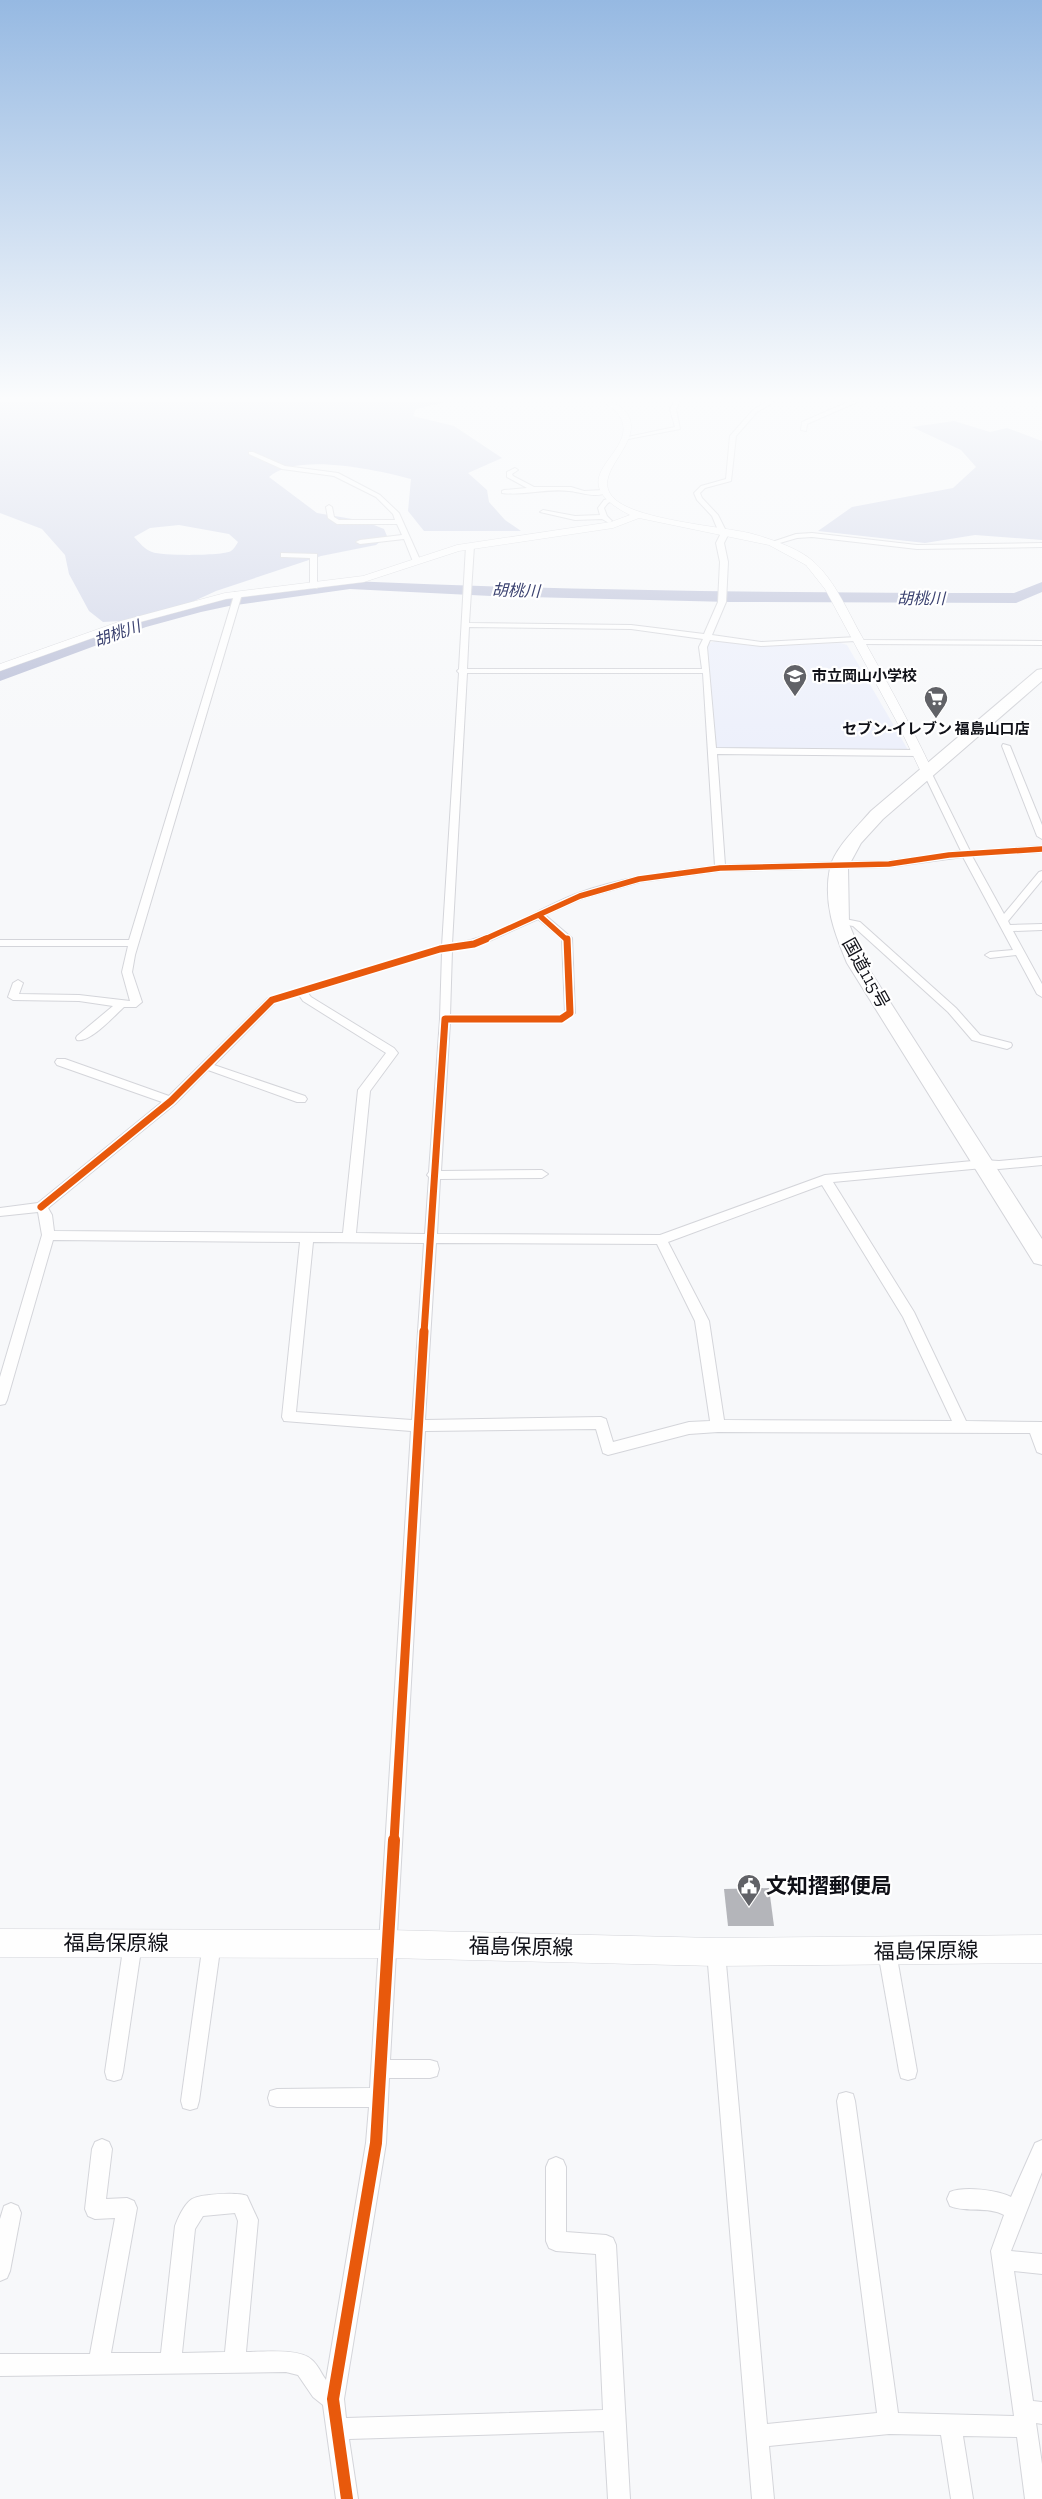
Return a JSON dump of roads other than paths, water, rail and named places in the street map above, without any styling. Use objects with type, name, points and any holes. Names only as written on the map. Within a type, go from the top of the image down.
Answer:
[{"type":"highway","points":[[839,867],[867,824],[1042,673]]},
{"type":"highway","name":"国道115号","points":[[839,867],[838,902],[840,921],[856,963],[1042,1257]]},
{"type":"main road","points":[[0,668],[144,617],[238,594],[372,578],[470,546],[613,525],[629,519]]},
{"type":"main road","points":[[659,519],[721,529],[773,543],[810,563],[822,575],[830,588],[919,753],[927,772]]},
{"type":"main road","name":"福島保原線","points":[[0,1943],[212,1942],[388,1944],[716,1952],[887,1952],[1042,1949]]},
{"type":"street","points":[[331,519],[337,522],[399,522]]},
{"type":"street","points":[[398,519],[417,562]]},
{"type":"street","points":[[606,519],[613,525]]},
{"type":"street","points":[[717,519],[724,535],[720,543],[724,562],[723,595],[722,602],[706,636],[703,647],[720,868]]},
{"type":"street","points":[[773,543],[796,536],[812,535],[917,547],[1042,545]]},
{"type":"street","points":[[360,542],[406,537]]},
{"type":"street","points":[[347,2499],[333,2399],[376,2143],[429,1238],[445,1019],[461,671],[470,546]]},
{"type":"street","points":[[284,555],[314,556],[314,586]]},
{"type":"street","points":[[18,983],[13,997],[79,998],[132,1004],[138,1002],[127,972],[134,943],[238,594]]},
{"type":"street","points":[[465,625],[602,625],[761,644],[858,641],[1042,643]]},
{"type":"street","points":[[461,671],[706,671]]},
{"type":"street","points":[[1006,746],[1020,788],[1042,836]]},
{"type":"street","points":[[712,751],[919,753]]},
{"type":"street","points":[[927,772],[967,855],[1042,994]]},
{"type":"street","points":[[0,1212],[41,1207],[171,1100],[207,1066],[268,1002],[447,948],[459,947],[492,938],[569,901],[623,882],[672,873],[720,868],[839,867],[1042,849]]},
{"type":"street","points":[[1005,925],[1042,874]]},
{"type":"street","points":[[445,1019],[554,1019],[567,1016],[570,1009],[568,938],[540,916]]},
{"type":"street","points":[[840,921],[856,924],[952,1010],[976,1038],[1007,1045]]},
{"type":"street","points":[[1005,925],[1042,927]]},
{"type":"street","points":[[0,943],[134,943]]},
{"type":"street","points":[[990,955],[1019,952]]},
{"type":"street","points":[[301,991],[307,999],[392,1053],[364,1090],[350,1237]]},
{"type":"street","points":[[81,1038],[122,1003]]},
{"type":"street","points":[[61,1062],[171,1100]]},
{"type":"street","points":[[207,1066],[301,1099]]},
{"type":"street","points":[[48,1236],[307,1236],[661,1240],[825,1179],[983,1164],[999,1165],[1042,1161]]},
{"type":"street","points":[[433,1175],[542,1174]]},
{"type":"street","points":[[825,1179],[909,1315],[962,1427]]},
{"type":"street","points":[[0,1400],[48,1236],[46,1215],[41,1207]]},
{"type":"street","points":[[307,1236],[289,1418],[418,1426],[601,1423],[608,1450],[689,1428],[718,1426],[1038,1428],[1042,1448]]},
{"type":"street","points":[[661,1240],[702,1321],[718,1426]]},
{"type":"street","points":[[190,2101],[212,1942]]},
{"type":"street","points":[[114,2072],[133,1943]]},
{"type":"street","points":[[716,1952],[763,2499]]},
{"type":"street","points":[[887,1952],[908,2071]]},
{"type":"street","points":[[380,2069],[430,2068]]},
{"type":"street","points":[[277,2098],[378,2097]]},
{"type":"street","points":[[846,2101],[889,2423]]},
{"type":"street","points":[[100,2364],[127,2208],[95,2210],[102,2150]]},
{"type":"street","points":[[1037,2495],[1031,2417],[1001,2251],[1042,2150]]},
{"type":"street","points":[[556,2167],[556,2241],[606,2245],[619,2499]]},
{"type":"street","points":[[957,2199],[1000,2202],[1016,2211]]},
{"type":"street","points":[[170,2363],[185,2226],[197,2207],[240,2203],[248,2220],[235,2362]]},
{"type":"street","points":[[0,2271],[11,2214]]},
{"type":"street","points":[[1002,2260],[1042,2264]]},
{"type":"street","points":[[0,2365],[286,2362],[304,2366],[320,2390],[333,2399]]},
{"type":"street","points":[[758,2436],[889,2423],[950,2424],[1031,2417]]},
{"type":"street","points":[[336,2429],[614,2420]]},
{"type":"street","points":[[950,2424],[962,2499]]},
{"type":"waterway","name":"胡桃川","points":[[0,676],[141,624],[196,609],[229,601],[350,585],[491,592],[730,597],[1016,598],[1042,586]]},
{"type":"place","name":"市立岡山小学校","points":[[795,697]]},
{"type":"place","name":"セブン-イレブン 福島山口店","points":[[936,719]]},
{"type":"place","name":"文知摺郵便局","points":[[749,1907]]}]
